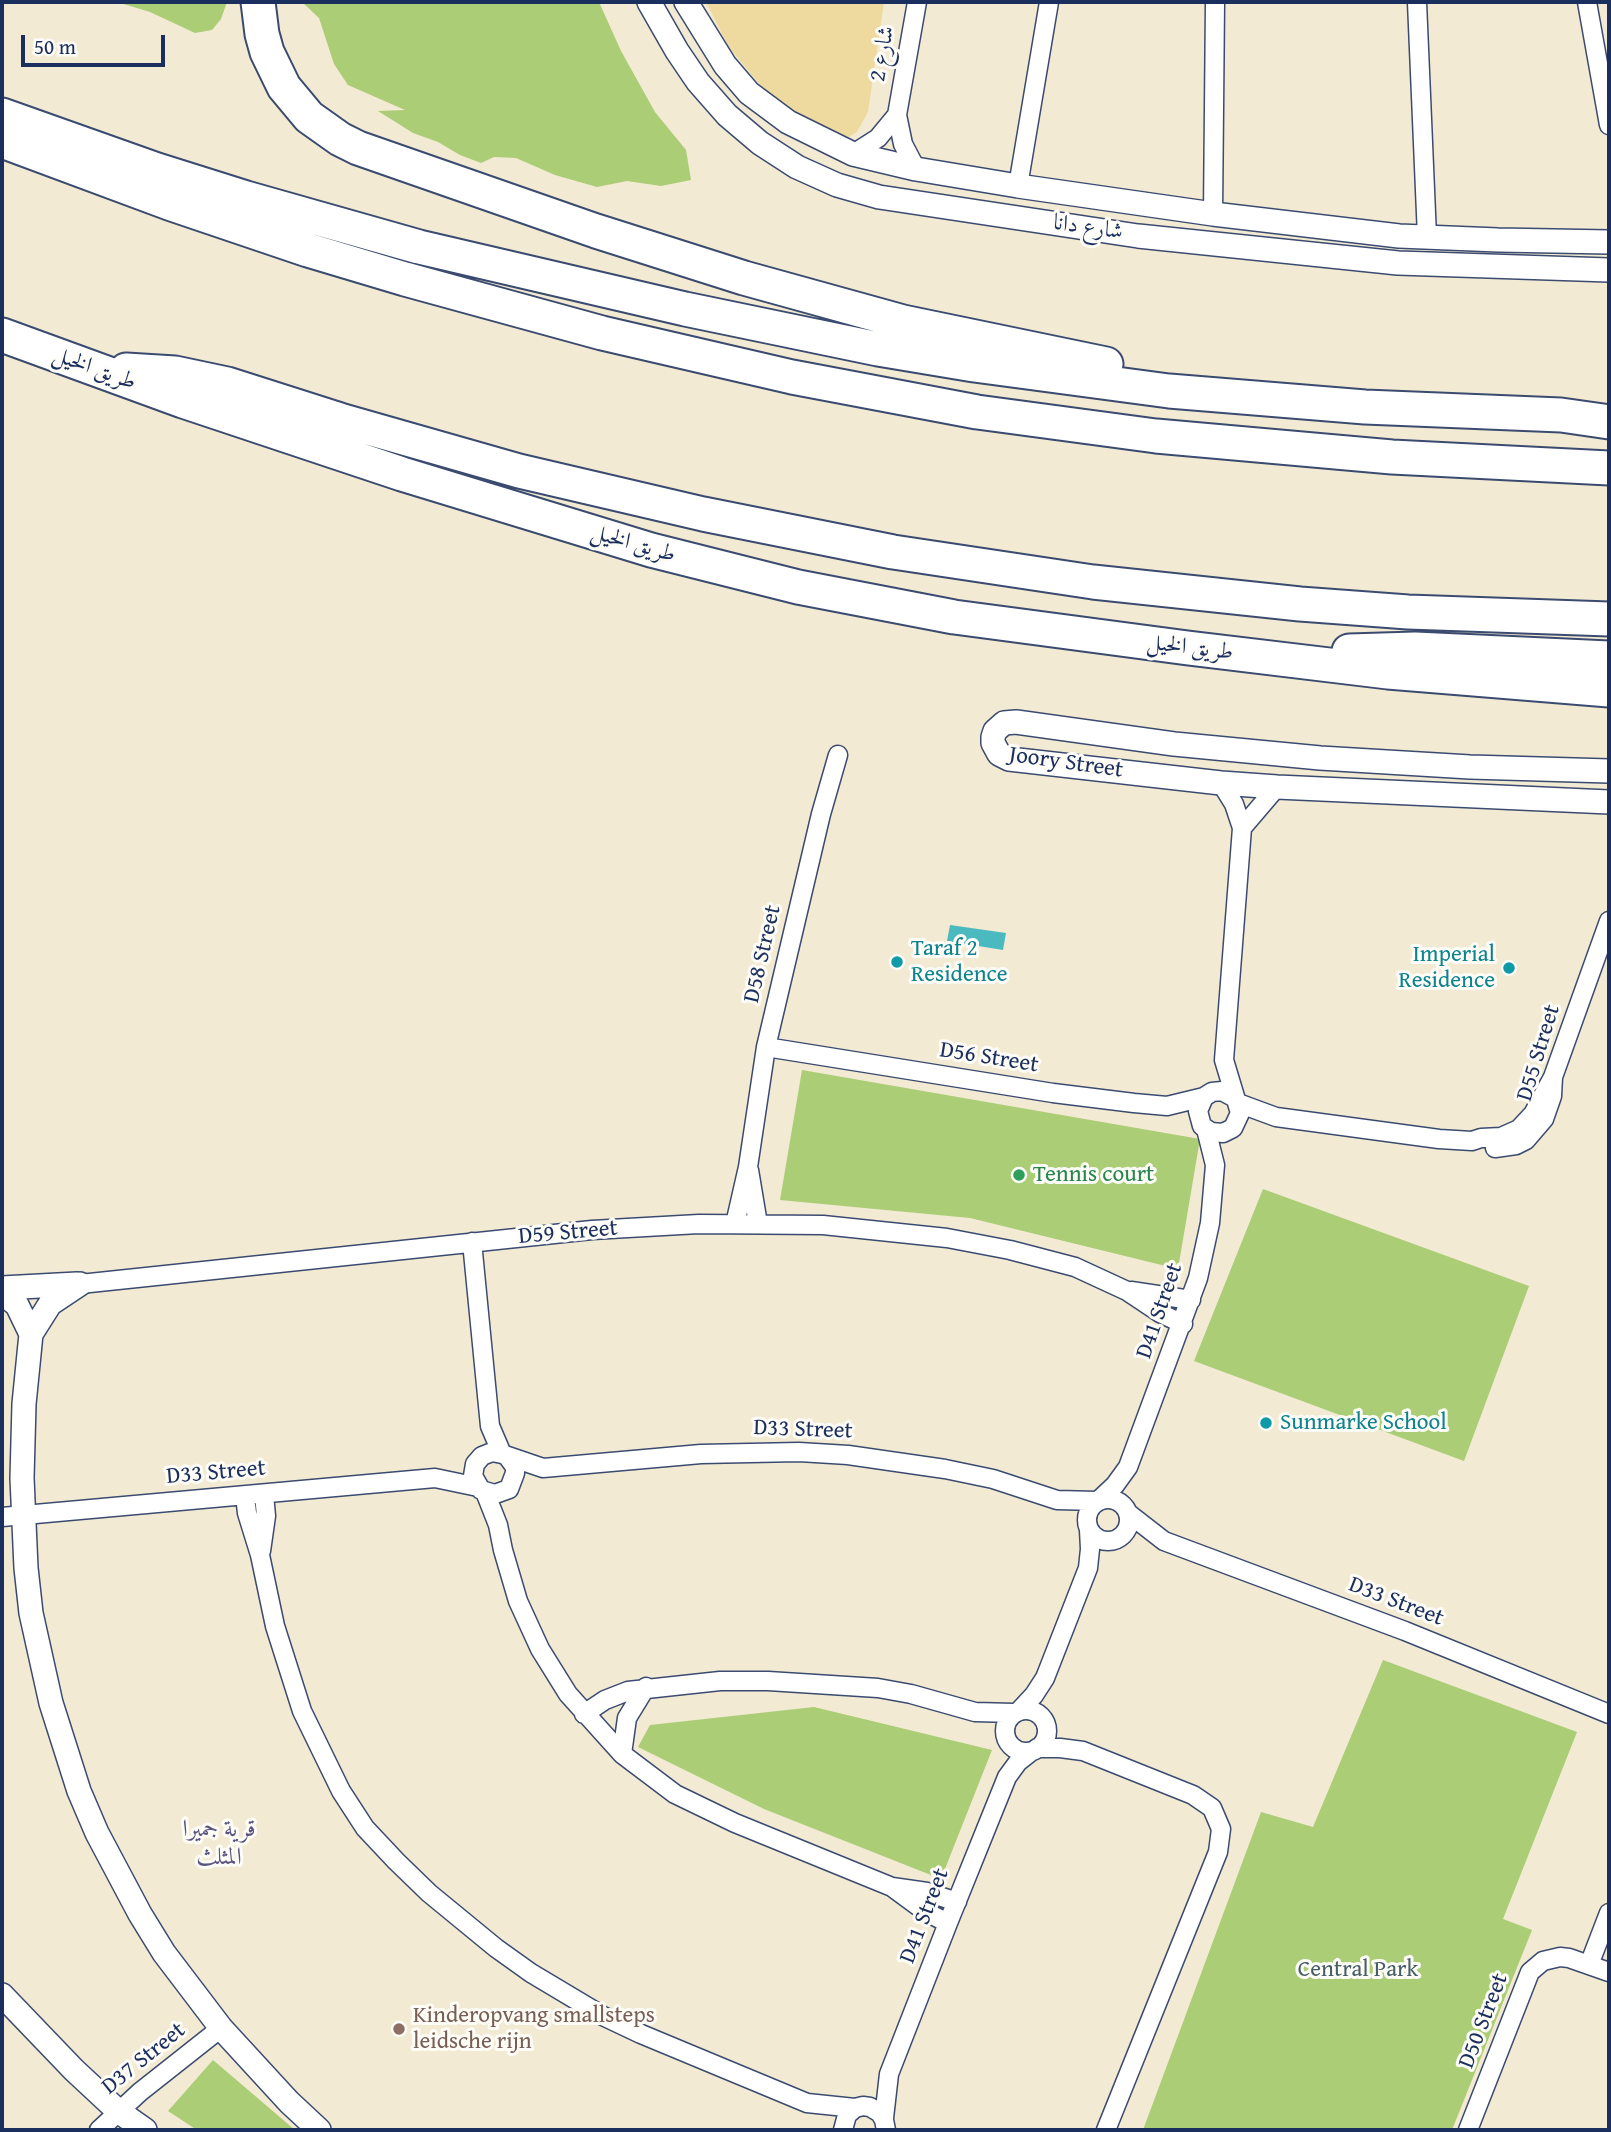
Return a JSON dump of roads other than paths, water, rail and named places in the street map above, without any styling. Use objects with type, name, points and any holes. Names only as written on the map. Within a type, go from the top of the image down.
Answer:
[{"type":"highway","points":[[258,2],[267,52],[284,87],[309,117],[358,148],[596,232],[744,278],[903,322],[1103,363],[1137,375],[1169,391]]},
{"type":"highway","points":[[2,115],[145,166],[407,244],[781,330],[878,349],[974,365],[1169,391],[1365,408],[1561,415],[1609,422]]},
{"type":"highway","points":[[2,141],[192,211],[405,279],[602,333],[792,377],[977,411],[1156,436],[1392,457],[1609,468]]},
{"type":"highway","name":"طريق الخيل","points":[[2,335],[96,371],[415,478],[627,543],[798,587],[954,617],[1288,661],[1609,690]]},
{"type":"highway","points":[[96,371],[149,370],[201,378],[429,447],[519,471],[703,514],[906,554],[1093,582],[1300,604],[1408,612],[1609,619]]},
{"type":"highway","points":[[1561,415],[1609,410]]},
{"type":"highway","points":[[1288,661],[1330,653],[1383,649],[1609,658]]},
{"type":"street","name":"شارع دانا","points":[[649,2],[698,82],[727,116],[760,143],[797,166],[837,185],[879,197],[1138,236],[1385,262],[1609,271]]},
{"type":"street","name":"شارع دانا","points":[[686,2],[725,65],[749,93],[788,122],[853,154],[916,169],[1213,214],[1427,237],[1609,242]]},
{"type":"street","name":"شارع 2","points":[[916,169],[903,144],[897,116],[917,2]]},
{"type":"street","points":[[1018,186],[1049,2]]},
{"type":"street","points":[[1213,214],[1215,2]]},
{"type":"street","points":[[1417,2],[1427,237]]},
{"type":"street","points":[[1587,2],[1609,125]]},
{"type":"street","name":"شارع 2","points":[[853,154],[878,138],[897,116]]},
{"type":"street","name":"Joory Street","points":[[1606,805],[1221,783],[1003,758],[995,749],[993,737],[999,726],[1016,722],[1174,744],[1320,758],[1470,767],[1609,771]]},
{"type":"street","name":"D58 Street","points":[[735,1224],[748,1167],[766,1047],[821,814],[838,755]]},
{"type":"street","points":[[1221,783],[1234,804],[1242,828],[1224,1060],[1240,1114],[1232,1128]]},
{"type":"street","points":[[1242,828],[1278,787]]},
{"type":"street","name":"D55 Street","points":[[1276,1117],[1472,1142],[1481,1138],[1501,1137],[1519,1129],[1532,1114],[1553,1077],[1609,921]]},
{"type":"street","name":"D56 Street","points":[[766,1047],[1053,1093],[1167,1106],[1206,1096]]},
{"type":"street","points":[[1203,1125],[1199,1106],[1224,1060]]},
{"type":"street","points":[[1206,1096],[1222,1091],[1276,1117]]},
{"type":"street","points":[[1167,1106],[1217,1133],[1276,1117]]},
{"type":"street","name":"D41 Street","points":[[1203,1125],[1215,1165]]},
{"type":"street","name":"D41 Street","points":[[1098,1501],[1115,1485],[1128,1467],[1183,1324],[1209,1232],[1215,1165],[1232,1128]]},
{"type":"street","name":"D58 Street","points":[[748,1167],[758,1224]]},
{"type":"street","name":"D59 Street","points":[[2,1290],[592,1230],[758,1224],[865,1228],[947,1238],[1010,1250],[1075,1267],[1127,1291],[1160,1313],[1183,1324]]},
{"type":"street","points":[[472,1242],[489,1426],[516,1473],[508,1488],[498,1525]]},
{"type":"street","points":[[80,1284],[50,1304],[31,1334],[22,1441],[12,1516],[51,1703],[79,1791],[102,1843],[140,1914],[184,1981],[221,2028],[289,2102],[319,2130]]},
{"type":"street","points":[[2,1290],[17,1304],[31,1334]]},
{"type":"street","name":"D59 Street","points":[[1127,1291],[1191,1300]]},
{"type":"street","points":[[489,1426],[473,1476],[498,1525],[510,1576],[528,1626],[553,1672],[584,1714],[622,1754],[675,1794],[704,1810],[892,1887],[932,1893],[957,1902]]},
{"type":"street","points":[[476,1462],[492,1452],[505,1455]]},
{"type":"street","name":"D33 Street","points":[[505,1455],[543,1468],[701,1454],[823,1454],[945,1469],[993,1479],[1057,1500],[1098,1501]]},
{"type":"street","name":"D33 Street","points":[[12,1516],[435,1478],[476,1462]]},
{"type":"street","name":"D41 Street","points":[[1127,1511],[1128,1467]]},
{"type":"street","name":"D33 Street","points":[[508,1488],[543,1468]]},
{"type":"street","name":"D33 Street","points":[[435,1478],[481,1489]]},
{"type":"street","points":[[481,1489],[495,1494],[508,1488]]},
{"type":"street","points":[[260,1555],[266,1522],[264,1494]]},
{"type":"street","points":[[245,1496],[275,1626],[302,1711],[341,1791],[365,1828],[396,1861],[429,1894],[496,1948],[566,1996],[641,2034],[807,2103],[841,2130]]},
{"type":"street","points":[[1007,1742],[1006,1722],[1034,1695],[1045,1678],[1088,1568],[1098,1553],[1127,1529],[1127,1511],[1114,1499],[1098,1501],[1087,1515],[1088,1568]]},
{"type":"street","name":"D33 Street","points":[[1057,1500],[1088,1528]]},
{"type":"street","name":"D33 Street","points":[[1127,1511],[1164,1541]]},
{"type":"street","points":[[1088,1528],[1096,1538],[1116,1539]]},
{"type":"street","name":"D33 Street","points":[[1116,1539],[1164,1541],[1405,1631],[1609,1714]]},
{"type":"street","points":[[1035,1750],[1045,1739],[1045,1678]]},
{"type":"street","points":[[584,1714],[616,1695],[646,1688],[720,1681],[841,1684],[911,1694],[975,1712],[1031,1710],[1083,1751]]},
{"type":"street","points":[[622,1754],[627,1718],[646,1688]]},
{"type":"street","points":[[975,1712],[992,1724],[1007,1742],[1019,1751],[1060,1748],[1083,1751],[1203,1800],[1218,1818],[1221,1829],[1218,1852],[1106,2130]]},
{"type":"street","name":"D41 Street","points":[[1007,1742],[1007,1777]]},
{"type":"street","name":"D41 Street","points":[[888,2125],[890,2074],[948,1923],[1007,1777],[1018,1762],[1035,1750]]},
{"type":"street","points":[[892,1887],[926,1912],[948,1923]]},
{"type":"street","points":[[1589,1965],[1609,1913]]},
{"type":"street","name":"D50 Street","points":[[1468,2130],[1530,1972],[1543,1961],[1560,1957],[1609,1972]]},
{"type":"street","points":[[2,1995],[74,2070],[118,2111],[145,2130]]},
{"type":"street","name":"D37 Street","points":[[99,2130],[118,2111],[221,2028]]},
{"type":"street","name":"D41 Street","points":[[841,2130],[844,2119],[875,2092],[890,2074]]},
{"type":"street","points":[[807,2103],[870,2107],[888,2125]]},
{"type":"water","points":[[950,925],[1006,933],[1003,950],[947,941]]},
{"type":"place","name":"Taraf 2 Residence","points":[[897,962]]},
{"type":"place","name":"Imperial Residence","points":[[1509,968]]},
{"type":"place","name":"Tennis court","points":[[1019,1175]]},
{"type":"place","name":"Sunmarke School","points":[[1266,1423]]},
{"type":"place","name":"Kinderopvang smallsteps leidsche rijn","points":[[399,2029]]},
{"type":"district","name":"قرية جميرا المثلث","points":[[219,1844]]},
{"type":"park label","name":"Central Park","points":[[1358,1970]]}]
